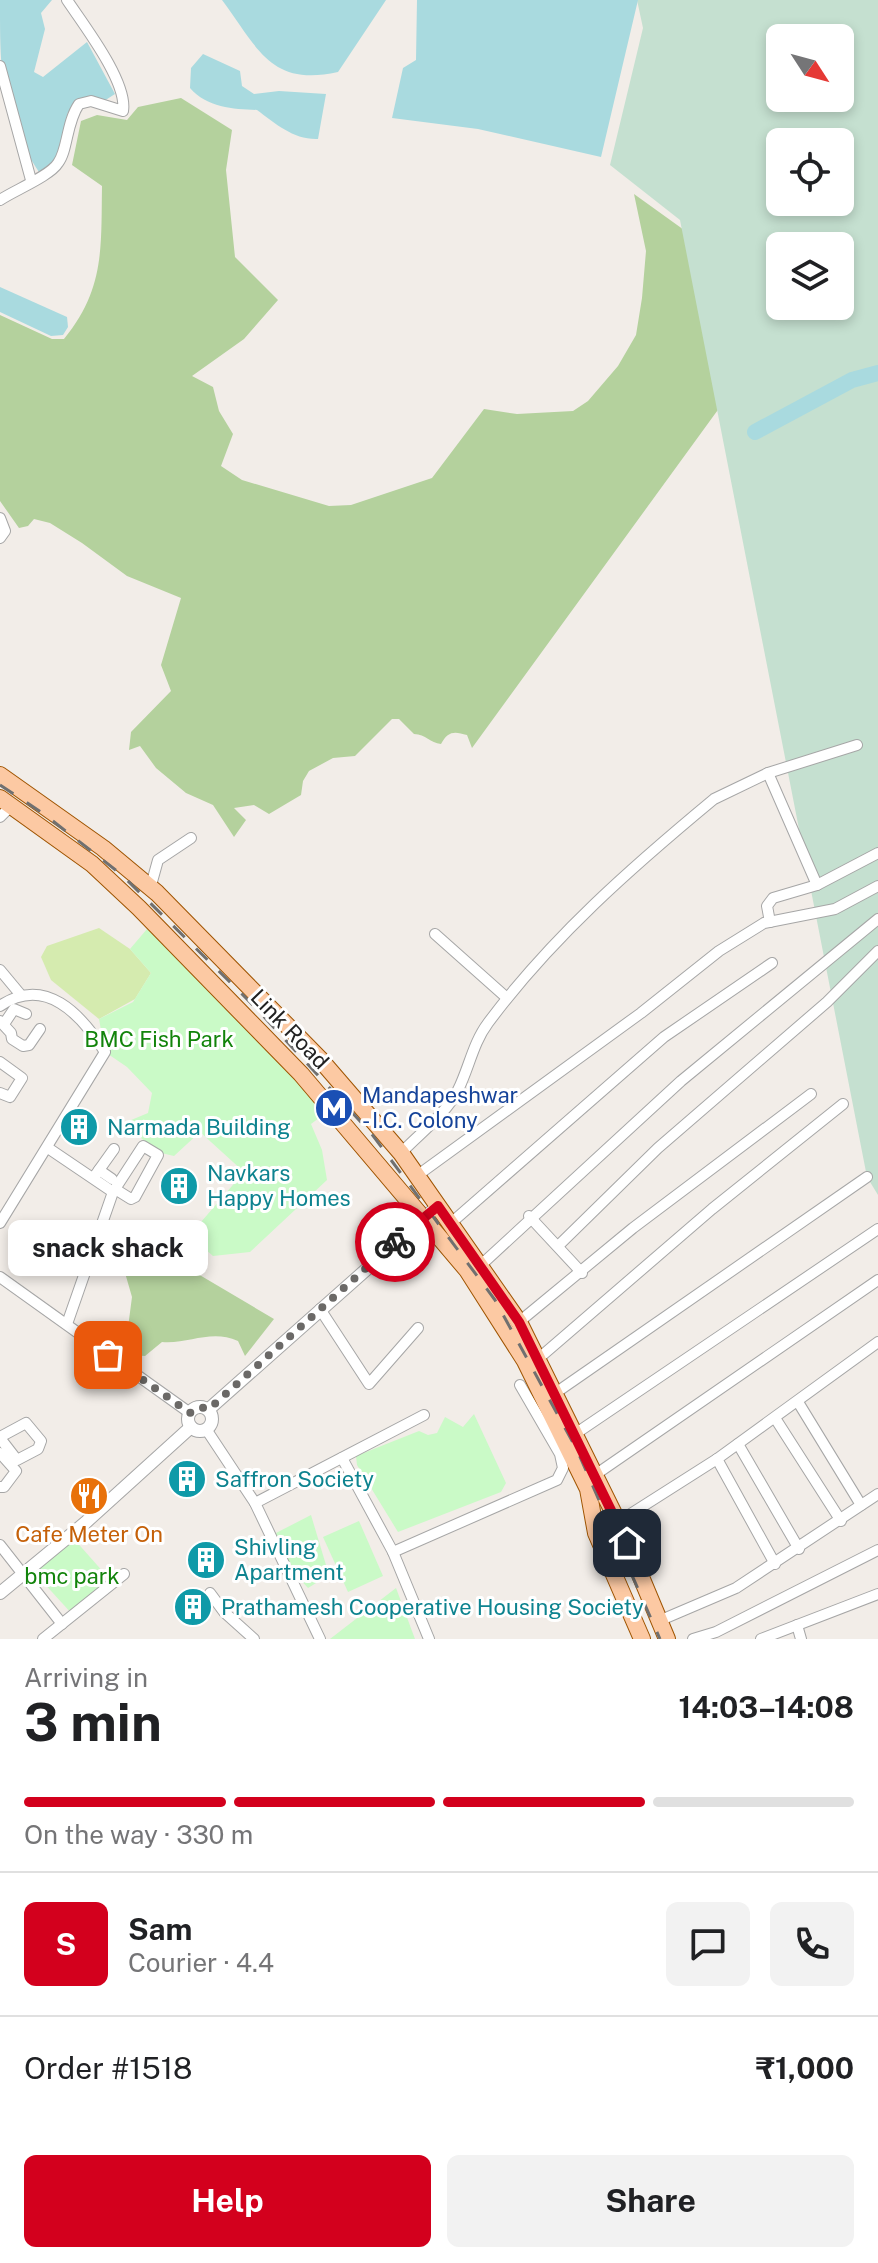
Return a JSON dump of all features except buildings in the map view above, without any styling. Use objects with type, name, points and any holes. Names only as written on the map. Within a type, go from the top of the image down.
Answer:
[{"type":"main road","name":"Link Road","points":[[0,775],[91,839],[150,889],[319,1058],[418,1175],[519,1322],[618,1522],[667,1639]]},
{"type":"main road","name":"Link Road","points":[[4,807],[92,864],[139,908],[301,1074],[467,1270],[525,1361],[588,1489],[596,1533],[642,1639]]},
{"type":"street","points":[[0,200],[52,170],[61,161],[70,118],[79,104],[91,101],[123,111],[125,101],[97,44],[67,0]]},
{"type":"street","points":[[0,66],[31,180]]},
{"type":"street","points":[[0,518],[5,531],[0,538]]},
{"type":"street","points":[[401,1153],[458,1090],[464,1067],[485,1026],[507,998],[626,873],[714,799],[768,773],[857,745]]},
{"type":"street","points":[[768,773],[817,885]]},
{"type":"street","points":[[150,889],[158,860],[191,838]]},
{"type":"street","points":[[770,922],[767,906],[773,898],[817,885],[878,853]]},
{"type":"street","points":[[418,1175],[641,1013],[719,951],[770,922],[835,909],[878,886]]},
{"type":"street","points":[[481,1265],[529,1216],[681,1081],[878,919]]},
{"type":"street","points":[[435,934],[507,998]]},
{"type":"street","points":[[558,1246],[658,1148],[827,1002],[878,951]]},
{"type":"street","points":[[451,1223],[664,1037],[772,963]]},
{"type":"street","points":[[0,970],[20,994]]},
{"type":"street","points":[[0,1006],[20,994],[34,992],[52,998],[94,1034],[105,1052],[0,1223]]},
{"type":"street","points":[[26,1014],[14,1009],[2,1022],[12,1039],[23,1046],[29,1045],[40,1029]]},
{"type":"street","points":[[0,1062],[22,1078],[10,1097],[0,1093]]},
{"type":"street","points":[[519,1322],[633,1228],[811,1094]]},
{"type":"street","points":[[538,1359],[712,1209],[843,1104]]},
{"type":"street","points":[[48,1148],[96,1174],[113,1191],[131,1199],[158,1155],[143,1146],[113,1191],[67,1324]]},
{"type":"street","points":[[96,1174],[114,1149]]},
{"type":"street","points":[[554,1394],[867,1177]]},
{"type":"street","points":[[209,1409],[438,1206]]},
{"type":"street","points":[[529,1216],[582,1273]]},
{"type":"street","points":[[575,1434],[878,1229]]},
{"type":"street","points":[[365,1242],[378,1258]]},
{"type":"street","points":[[0,1277],[190,1413]]},
{"type":"street","points":[[595,1475],[876,1284]]},
{"type":"street","points":[[320,1309],[369,1384],[418,1328]]},
{"type":"street","points":[[618,1522],[717,1459],[878,1342]]},
{"type":"street","points":[[393,1552],[488,1507],[546,1488],[563,1468],[560,1454],[520,1385]]},
{"type":"street","points":[[798,1402],[861,1505]]},
{"type":"street","points":[[190,1413],[200,1407],[209,1409]]},
{"type":"street","points":[[206,1429],[212,1420],[209,1409]]},
{"type":"street","points":[[190,1413],[191,1427]]},
{"type":"street","points":[[255,1503],[424,1415]]},
{"type":"street","points":[[775,1418],[841,1521]]},
{"type":"street","points":[[0,1593],[191,1427],[206,1429],[255,1503],[320,1639]]},
{"type":"street","points":[[738,1444],[799,1549]]},
{"type":"street","points":[[0,1453],[16,1471],[4,1487],[0,1487]]},
{"type":"street","points":[[342,1458],[393,1552],[429,1639]]},
{"type":"street","points":[[717,1459],[775,1564]]},
{"type":"street","points":[[661,1620],[736,1588],[878,1494]]},
{"type":"street","points":[[0,1545],[62,1624]]},
{"type":"street","points":[[693,1639],[716,1632],[878,1550]]},
{"type":"street","points":[[43,1639],[124,1574]]},
{"type":"street","points":[[210,1593],[224,1612],[254,1639]]},
{"type":"street","points":[[761,1639],[878,1594]]},
{"type":"street","points":[[797,1625],[801,1639]]},
{"type":"green space","points":[[637,0],[878,0],[878,1195],[867,1177],[680,220],[610,165],[643,28]]},
{"type":"green space","points":[[181,98],[232,130],[226,170],[235,257],[278,300],[244,339],[192,376],[213,387],[219,411],[233,434],[221,466],[242,480],[329,506],[351,505],[432,478],[484,409],[517,414],[573,411],[588,401],[618,366],[636,335],[646,251],[634,194],[766,289],[766,320],[783,320],[472,748],[467,735],[452,733],[441,744],[414,734],[399,719],[392,719],[355,756],[333,758],[309,771],[303,781],[301,795],[269,814],[254,805],[234,808],[246,820],[234,837],[213,805],[186,793],[156,768],[140,746],[129,750],[131,732],[171,691],[161,665],[181,598],[127,576],[50,523],[34,519],[28,526],[19,528],[0,501],[0,315],[52,339],[64,339],[77,321],[94,285],[98,267],[102,186],[72,165],[81,121],[97,115],[127,120],[138,107]]},
{"type":"green space","points":[[99,928],[130,949],[151,973],[135,999],[99,1019],[51,980],[41,957],[47,946]]},
{"type":"green space","name":"BMC Fish Park","points":[[147,929],[222,996],[327,1112],[311,1124],[322,1150],[327,1180],[250,1252],[213,1256],[198,1243],[201,1222],[244,1172],[200,1132],[174,1156],[157,1152],[124,1123],[148,1113],[152,1093],[127,1067],[105,1052],[99,1019],[133,1002],[151,973],[130,949]]},
{"type":"green space","points":[[132,1235],[274,1319],[245,1356],[238,1341],[219,1336],[162,1342],[145,1356],[132,1355],[127,1335],[132,1297],[121,1259]]},
{"type":"green space","points":[[474,1414],[506,1483],[501,1492],[398,1532],[357,1465],[356,1456],[419,1431],[428,1435],[437,1433],[445,1417],[463,1427]]},
{"type":"green space","points":[[311,1515],[329,1575],[308,1588],[284,1562],[276,1533]]},
{"type":"green space","points":[[359,1521],[383,1576],[348,1592],[323,1537]]},
{"type":"green space","name":"bmc park","points":[[74,1539],[105,1574],[102,1583],[73,1615],[31,1569]]},
{"type":"green space","points":[[396,1588],[415,1639],[330,1639]]},
{"type":"water","points":[[0,0],[52,0],[41,13],[45,29],[34,72],[43,77],[87,42],[115,94],[104,101],[68,112],[55,163],[39,172],[16,130],[5,90]]},
{"type":"water","points":[[222,0],[386,0],[338,72],[315,75],[296,74],[268,60]]},
{"type":"water","points":[[417,0],[638,0],[601,157],[478,129],[392,118],[403,68],[416,60]]},
{"type":"water","points":[[203,54],[240,71],[242,86],[254,94],[279,91],[326,94],[318,139],[293,134],[257,110],[221,106],[197,95],[190,88],[191,68]]},
{"type":"water","points":[[0,287],[67,317],[68,327],[63,335],[51,336],[0,312]]},
{"type":"waterway","points":[[755,432],[852,380],[878,373]]},
{"type":"railway","points":[[0,785],[44,814],[122,875],[256,1008],[371,1133],[495,1300],[577,1450],[660,1639]]},
{"type":"way so far","points":[[108,1355],[190,1413],[196,1407],[209,1409],[395,1242]]},
{"type":"place","name":"Mandapeshwar - I.C. Colony","points":[[334,1108]]},
{"type":"place","name":"Narmada Building","points":[[79,1127]]},
{"type":"place","name":"Navkars Happy Homes","points":[[179,1186]]},
{"type":"place","name":"snack shack","points":[[108,1355]]},
{"type":"place","name":"Saffron Society","points":[[187,1479]]},
{"type":"place","name":"Cafe Meter On","points":[[89,1496]]},
{"type":"place","name":"Shivling Apartment","points":[[206,1560]]},
{"type":"place","name":"Prathamesh Cooperative Housing Society","points":[[193,1607]]},
{"type":"route","points":[[395,1242],[438,1206],[519,1322],[627,1543]]}]
